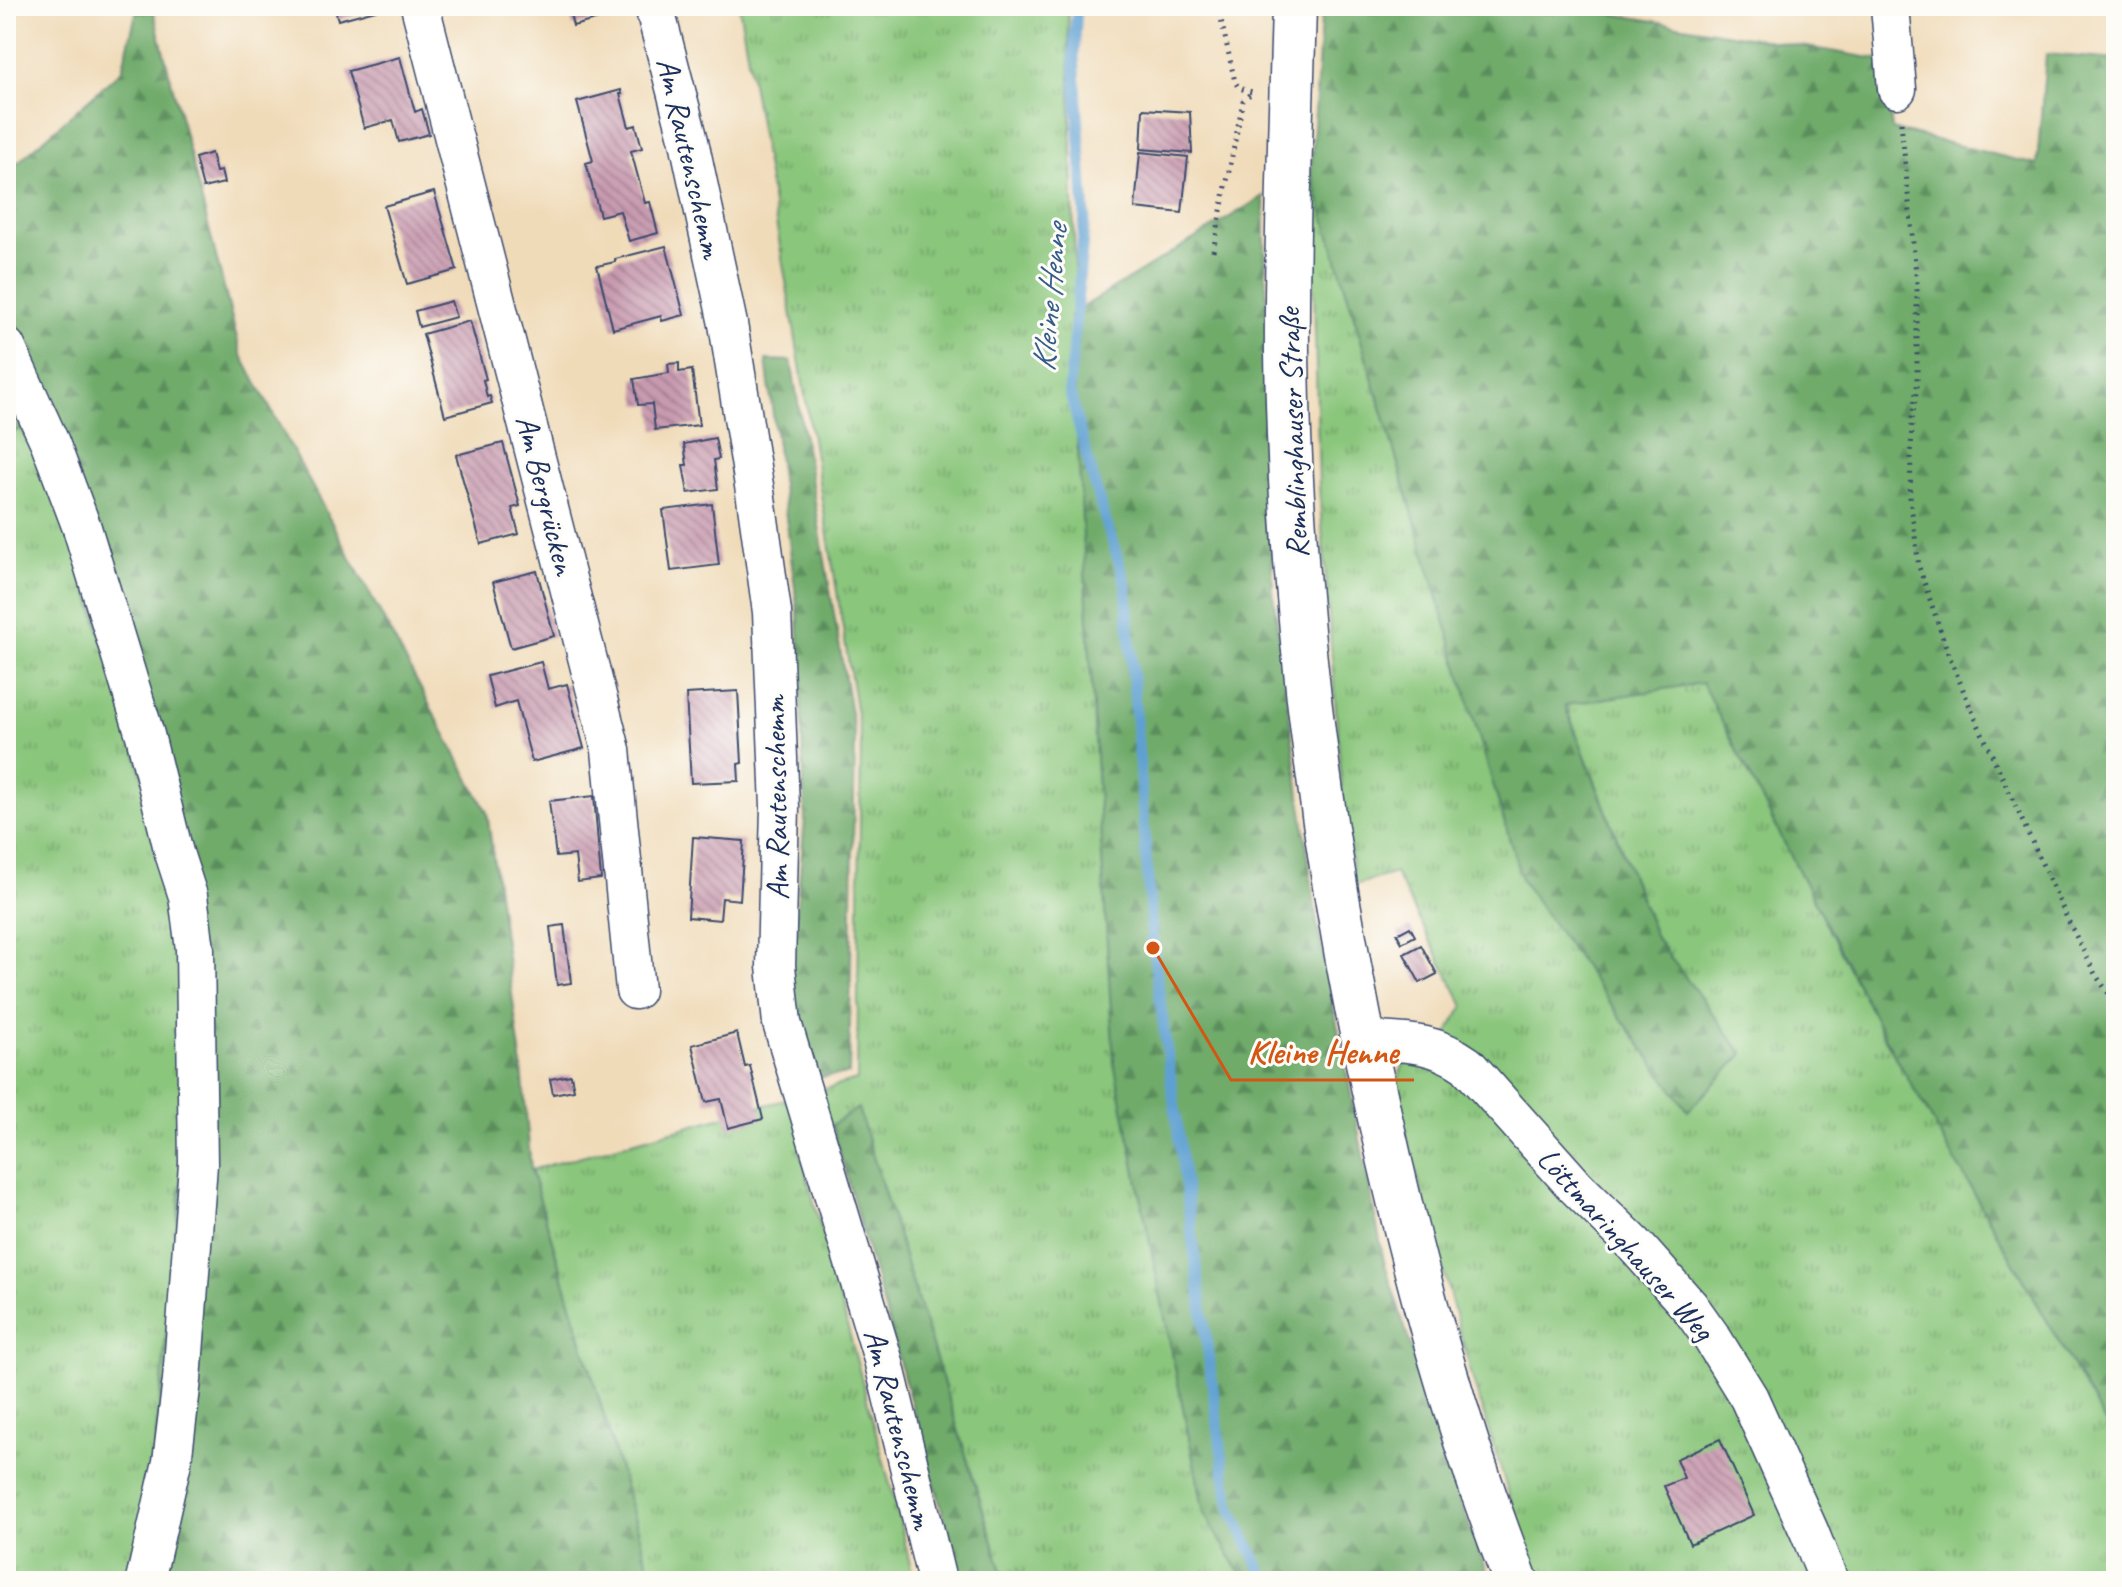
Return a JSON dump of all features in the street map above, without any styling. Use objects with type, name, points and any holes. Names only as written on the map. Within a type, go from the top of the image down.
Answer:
[{"type":"main road","name":"Remblinghauser Straße","points":[[1294,6],[1272,92],[1291,468],[1305,661],[1319,790],[1362,1040],[1399,1209],[1440,1352],[1497,1533],[1516,1581]]},
{"type":"street","name":"Am Bergrücken","points":[[420,6],[611,750],[635,990]]},
{"type":"street","name":"Am Rautenschemm","points":[[654,6],[689,141],[728,324],[772,612],[780,807],[776,966],[782,1023],[883,1359],[937,1581]]},
{"type":"street","points":[[1890,6],[1897,89]]},
{"type":"street","points":[[6,347],[50,443],[82,528],[145,735],[174,853],[188,896],[195,949],[198,1164],[182,1380],[172,1462],[145,1581]]},
{"type":"street","name":"Löttmaringhauser Weg","points":[[1362,1040],[1429,1046],[1448,1052],[1467,1065],[1575,1186],[1633,1243],[1690,1307],[1749,1398],[1829,1581]]},
{"type":"path","points":[[1218,6],[1235,82],[1239,88],[1272,92]]},
{"type":"path","points":[[1897,89],[1917,284],[1917,387],[1912,419],[1910,497],[1919,567],[1971,709],[2067,918],[2095,974],[2116,1004]]},
{"type":"path","points":[[1213,251],[1243,101],[1272,92]]},
{"type":"green space","points":[[138,6],[152,6],[241,354],[487,812],[522,1067],[531,1170],[653,1581],[125,1581],[147,1509],[158,1420],[181,1186],[187,972],[164,848],[60,495],[21,429],[6,434],[6,173],[122,70]]},
{"type":"green space","points":[[739,6],[1068,6],[1076,311],[1204,1513],[1245,1581],[1005,1581],[858,1109],[800,1150],[914,1581],[653,1581],[531,1170],[857,1080],[861,739]]},
{"type":"green space","points":[[1322,6],[1567,6],[1883,60],[1892,129],[2037,165],[2046,54],[2116,60],[2116,1441],[1885,1038],[1702,683],[1565,705],[1656,938],[1743,1054],[1688,1111],[1522,881],[1311,172]]},
{"type":"green space","points":[[1311,172],[1523,881],[1688,1110],[1743,1054],[1656,938],[1565,704],[1702,682],[1885,1038],[2116,1441],[2116,1581],[1539,1581],[1475,1387],[1399,1109],[1397,1080],[1404,1064],[1416,1059],[1432,1063],[1464,1006],[1395,873],[1355,885],[1343,804],[1319,487]]},
{"type":"green space","points":[[1264,196],[1273,593],[1317,923],[1384,1261],[1461,1505],[1491,1581],[1245,1581],[1204,1513],[1114,1063],[1070,315]]},
{"type":"green space","points":[[766,360],[791,361],[855,737],[849,1074],[813,1078],[790,980],[805,819],[798,612]]},
{"type":"green space","points":[[21,429],[60,495],[164,848],[187,972],[181,1186],[158,1420],[147,1509],[125,1581],[6,1581],[6,434]]},
{"type":"green space","points":[[858,1108],[1005,1581],[962,1581],[832,1125]]},
{"type":"building","points":[[334,6],[378,6],[379,9],[338,20]]},
{"type":"building","points":[[568,6],[615,6],[617,14],[573,26]]},
{"type":"building","points":[[2110,6],[2116,6],[2116,33],[2110,33]]},
{"type":"building","points":[[400,57],[415,112],[422,109],[429,134],[399,142],[393,120],[364,128],[348,71]]},
{"type":"building","points":[[621,90],[629,127],[636,125],[642,148],[631,151],[645,203],[650,202],[658,233],[629,241],[620,211],[600,216],[586,163],[593,161],[577,102]]},
{"type":"building","points":[[1143,109],[1190,112],[1192,153],[1141,149]]},
{"type":"building","points":[[1140,152],[1188,157],[1182,213],[1135,208]]},
{"type":"building","points":[[211,153],[216,172],[221,171],[224,183],[203,188],[195,158]]},
{"type":"building","points":[[434,192],[457,270],[407,284],[384,206]]},
{"type":"building","points":[[666,246],[684,315],[662,321],[661,316],[613,329],[597,266]]},
{"type":"building","points":[[451,301],[456,317],[419,327],[415,311]]},
{"type":"building","points":[[470,321],[486,379],[483,380],[487,397],[490,396],[492,403],[445,416],[423,334]]},
{"type":"building","points":[[679,363],[679,372],[692,370],[699,425],[655,430],[652,404],[638,405],[634,379],[669,373],[668,364]]},
{"type":"building","points":[[715,438],[719,459],[714,460],[718,489],[688,493],[683,465],[687,465],[684,444]]},
{"type":"building","points":[[503,443],[520,506],[512,508],[519,534],[481,544],[456,455]]},
{"type":"building","points":[[712,504],[719,565],[671,571],[663,510]]},
{"type":"building","points":[[537,571],[554,636],[511,648],[493,582]]},
{"type":"building","points":[[541,662],[548,689],[567,684],[584,748],[532,762],[516,701],[495,708],[487,676]]},
{"type":"building","points":[[738,691],[742,763],[738,764],[739,781],[691,783],[686,694]]},
{"type":"building","points":[[594,796],[601,879],[578,882],[575,855],[556,857],[549,801]]},
{"type":"building","points":[[693,837],[744,841],[740,900],[722,898],[720,920],[688,917]]},
{"type":"building","points":[[564,925],[571,983],[557,985],[550,927]]},
{"type":"building","points":[[1410,927],[1415,936],[1402,943],[1397,934]]},
{"type":"building","points":[[1421,945],[1437,974],[1420,983],[1404,954]]},
{"type":"building","points":[[737,1033],[745,1067],[750,1066],[763,1119],[728,1128],[721,1099],[706,1102],[692,1045]]},
{"type":"building","points":[[571,1075],[574,1090],[553,1094],[550,1079]]},
{"type":"building","points":[[1720,1439],[1754,1515],[1690,1544],[1664,1486],[1684,1478],[1676,1459]]},
{"type":"waterway","name":"Kleine Henne","points":[[1077,6],[1074,56],[1085,216],[1069,390],[1126,584],[1153,948],[1225,1477],[1232,1511],[1266,1581]]},
{"type":"place","name":"Kleine Henne","points":[[1153,948]]}]
